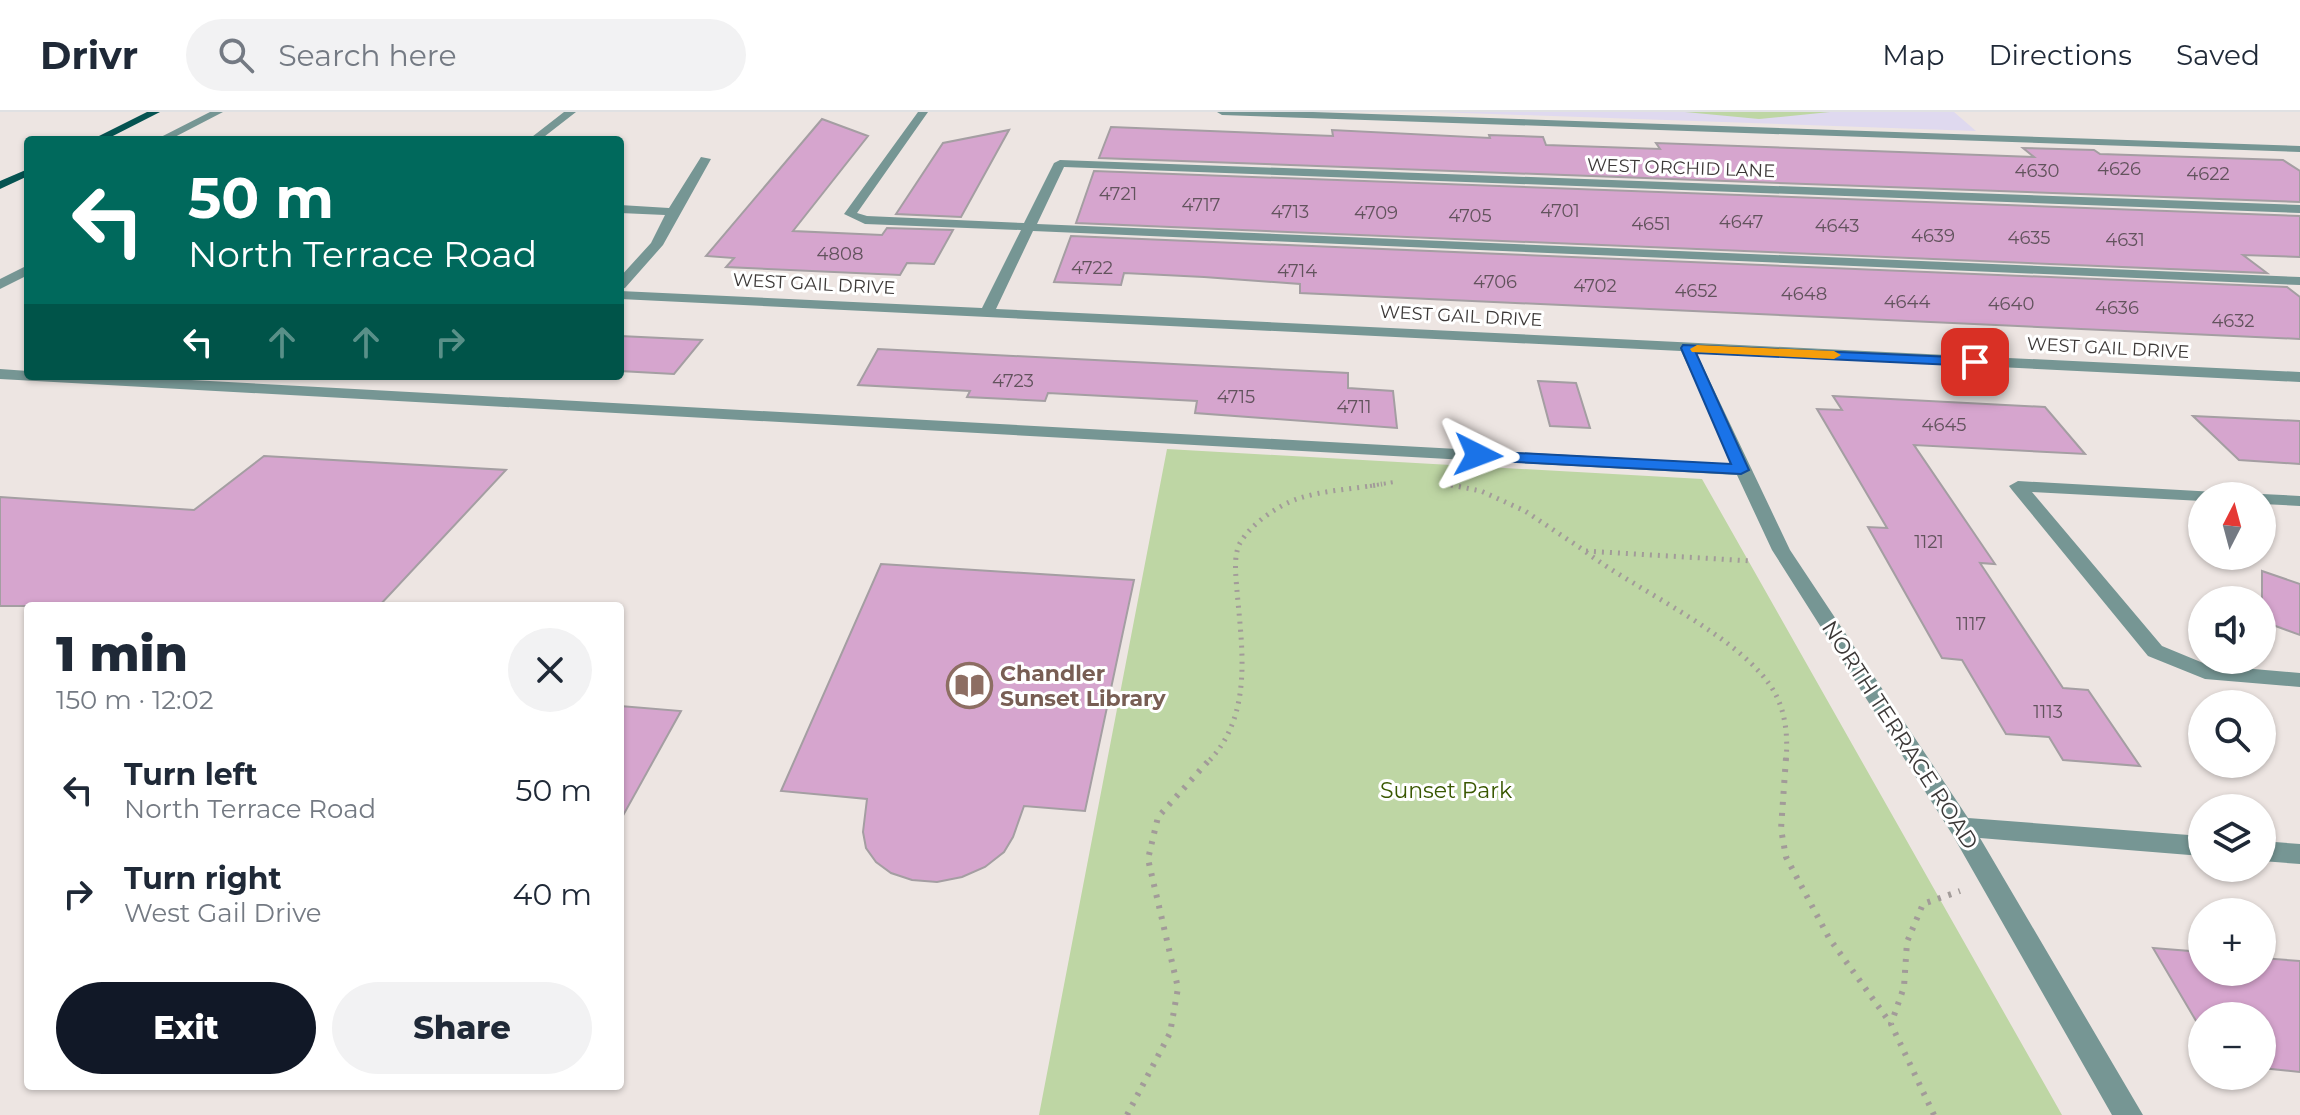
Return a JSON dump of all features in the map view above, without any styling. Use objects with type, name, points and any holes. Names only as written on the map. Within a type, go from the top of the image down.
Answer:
[{"type":"main road","points":[[104,136],[155,112]]},
{"type":"main road","points":[[0,185],[24,174]]},
{"type":"street","points":[[168,136],[218,112]]},
{"type":"street","points":[[538,136],[571,112]]},
{"type":"street","points":[[923,112],[850,214],[865,220],[2300,281]]},
{"type":"street","points":[[1222,112],[1488,117],[2300,149]]},
{"type":"street","points":[[624,281],[657,245],[705,159]]},
{"type":"street","name":"WEST ORCHID LANE","points":[[1028,227],[1060,163],[2300,209]]},
{"type":"street","points":[[624,209],[673,212]]},
{"type":"street","points":[[987,312],[1028,227]]},
{"type":"street","points":[[0,267],[24,269]]},
{"type":"street","points":[[0,285],[24,271]]},
{"type":"street","name":"WEST GAIL DRIVE","points":[[624,295],[2300,377]]},
{"type":"street","name":"NORTH TERRACE ROAD","points":[[1687,348],[1741,470],[1789,563],[1961,827],[2128,1115]]},
{"type":"street","points":[[0,374],[24,376]]},
{"type":"street","points":[[103,380],[1741,470]]},
{"type":"street","points":[[2188,495],[2018,486],[2155,651],[2205,672],[2300,680]]},
{"type":"street","points":[[2276,500],[2300,501]]},
{"type":"street","points":[[1961,827],[2188,845]]},
{"type":"street","points":[[2276,852],[2300,854]]},
{"type":"path","points":[[1127,1115],[1170,1033],[1178,988],[1148,859],[1158,817],[1189,778],[1217,752],[1242,697],[1243,659],[1235,571],[1239,544],[1265,516],[1297,499],[1341,489],[1404,483]]},
{"type":"path","points":[[1441,483],[1481,491],[1525,511],[1585,551],[1615,576],[1680,614],[1756,667],[1775,694],[1787,727],[1788,773],[1782,815],[1784,849],[1836,954],[1891,1024],[1934,1115]]},
{"type":"path","points":[[1585,551],[1789,563]]},
{"type":"path","points":[[1891,1024],[1904,987],[1907,942],[1923,904],[1991,879]]},
{"type":"shaded area","points":[[1436,112],[1954,112],[1976,131]]},
{"type":"green space","points":[[1685,112],[1830,112],[1759,119]]},
{"type":"green space","name":"Sunset Park","points":[[1167,449],[1702,479],[2062,1115],[1039,1115]]},
{"type":"building","points":[[822,119],[868,136],[793,231],[882,235],[887,228],[953,230],[934,264],[907,263],[900,275],[726,267],[734,258],[706,256]]},
{"type":"building","points":[[1111,127],[1333,136],[1332,130],[1490,138],[1489,135],[1543,137],[1546,145],[1660,149],[1656,143],[2034,157],[2023,148],[2094,150],[2100,154],[2283,160],[2300,171],[2300,202],[1099,158]]},
{"type":"building","points":[[1009,130],[961,217],[896,214],[943,143]]},
{"type":"building","points":[[1094,171],[2300,216],[2300,257],[2243,255],[2267,273],[1076,223]]},
{"type":"building","points":[[1071,236],[2287,287],[2300,297],[2300,339],[1300,293],[1300,284],[1124,273],[1121,285],[1054,282]]},
{"type":"building","points":[[624,336],[702,340],[674,374],[624,371]]},
{"type":"building","points":[[878,349],[1348,373],[1348,388],[1393,391],[1397,428],[1195,413],[1197,401],[1048,393],[1045,401],[967,397],[970,391],[858,385]]},
{"type":"building","points":[[1538,381],[1576,383],[1590,428],[1550,426]]},
{"type":"building","points":[[1833,396],[2045,407],[2085,454],[1914,445],[1995,564],[1980,563],[2063,688],[2088,690],[2140,766],[2063,760],[2049,737],[2006,734],[1962,660],[1942,658],[1868,527],[1887,528],[1817,409],[1842,410]]},
{"type":"building","points":[[2193,416],[2300,421],[2300,464],[2239,460]]},
{"type":"building","points":[[264,456],[506,470],[383,602],[24,602],[24,606],[0,606],[0,497],[194,510]]},
{"type":"building","name":"Chandler Sunset Library","points":[[881,564],[1134,580],[1085,811],[1024,806],[1004,852],[985,867],[962,877],[937,882],[912,880],[891,873],[876,862],[866,848],[863,832],[867,799],[781,791]]},
{"type":"building","points":[[2262,571],[2300,584],[2300,635],[2276,626],[2276,586],[2262,586]]},
{"type":"building","points":[[624,706],[681,711],[624,814]]},
{"type":"building","points":[[2153,948],[2188,951],[2188,986],[2276,986],[2276,959],[2300,961],[2300,1072],[2276,1069],[2276,1002],[2188,1002],[2188,1007]]},
{"type":"slow traffic","points":[[1697,349],[1834,355]]},
{"type":"place","name":"Chandler Sunset Library","points":[[969,686]]},
{"type":"route","points":[[1478,455],[1741,470],[1687,348],[1975,362]]}]
